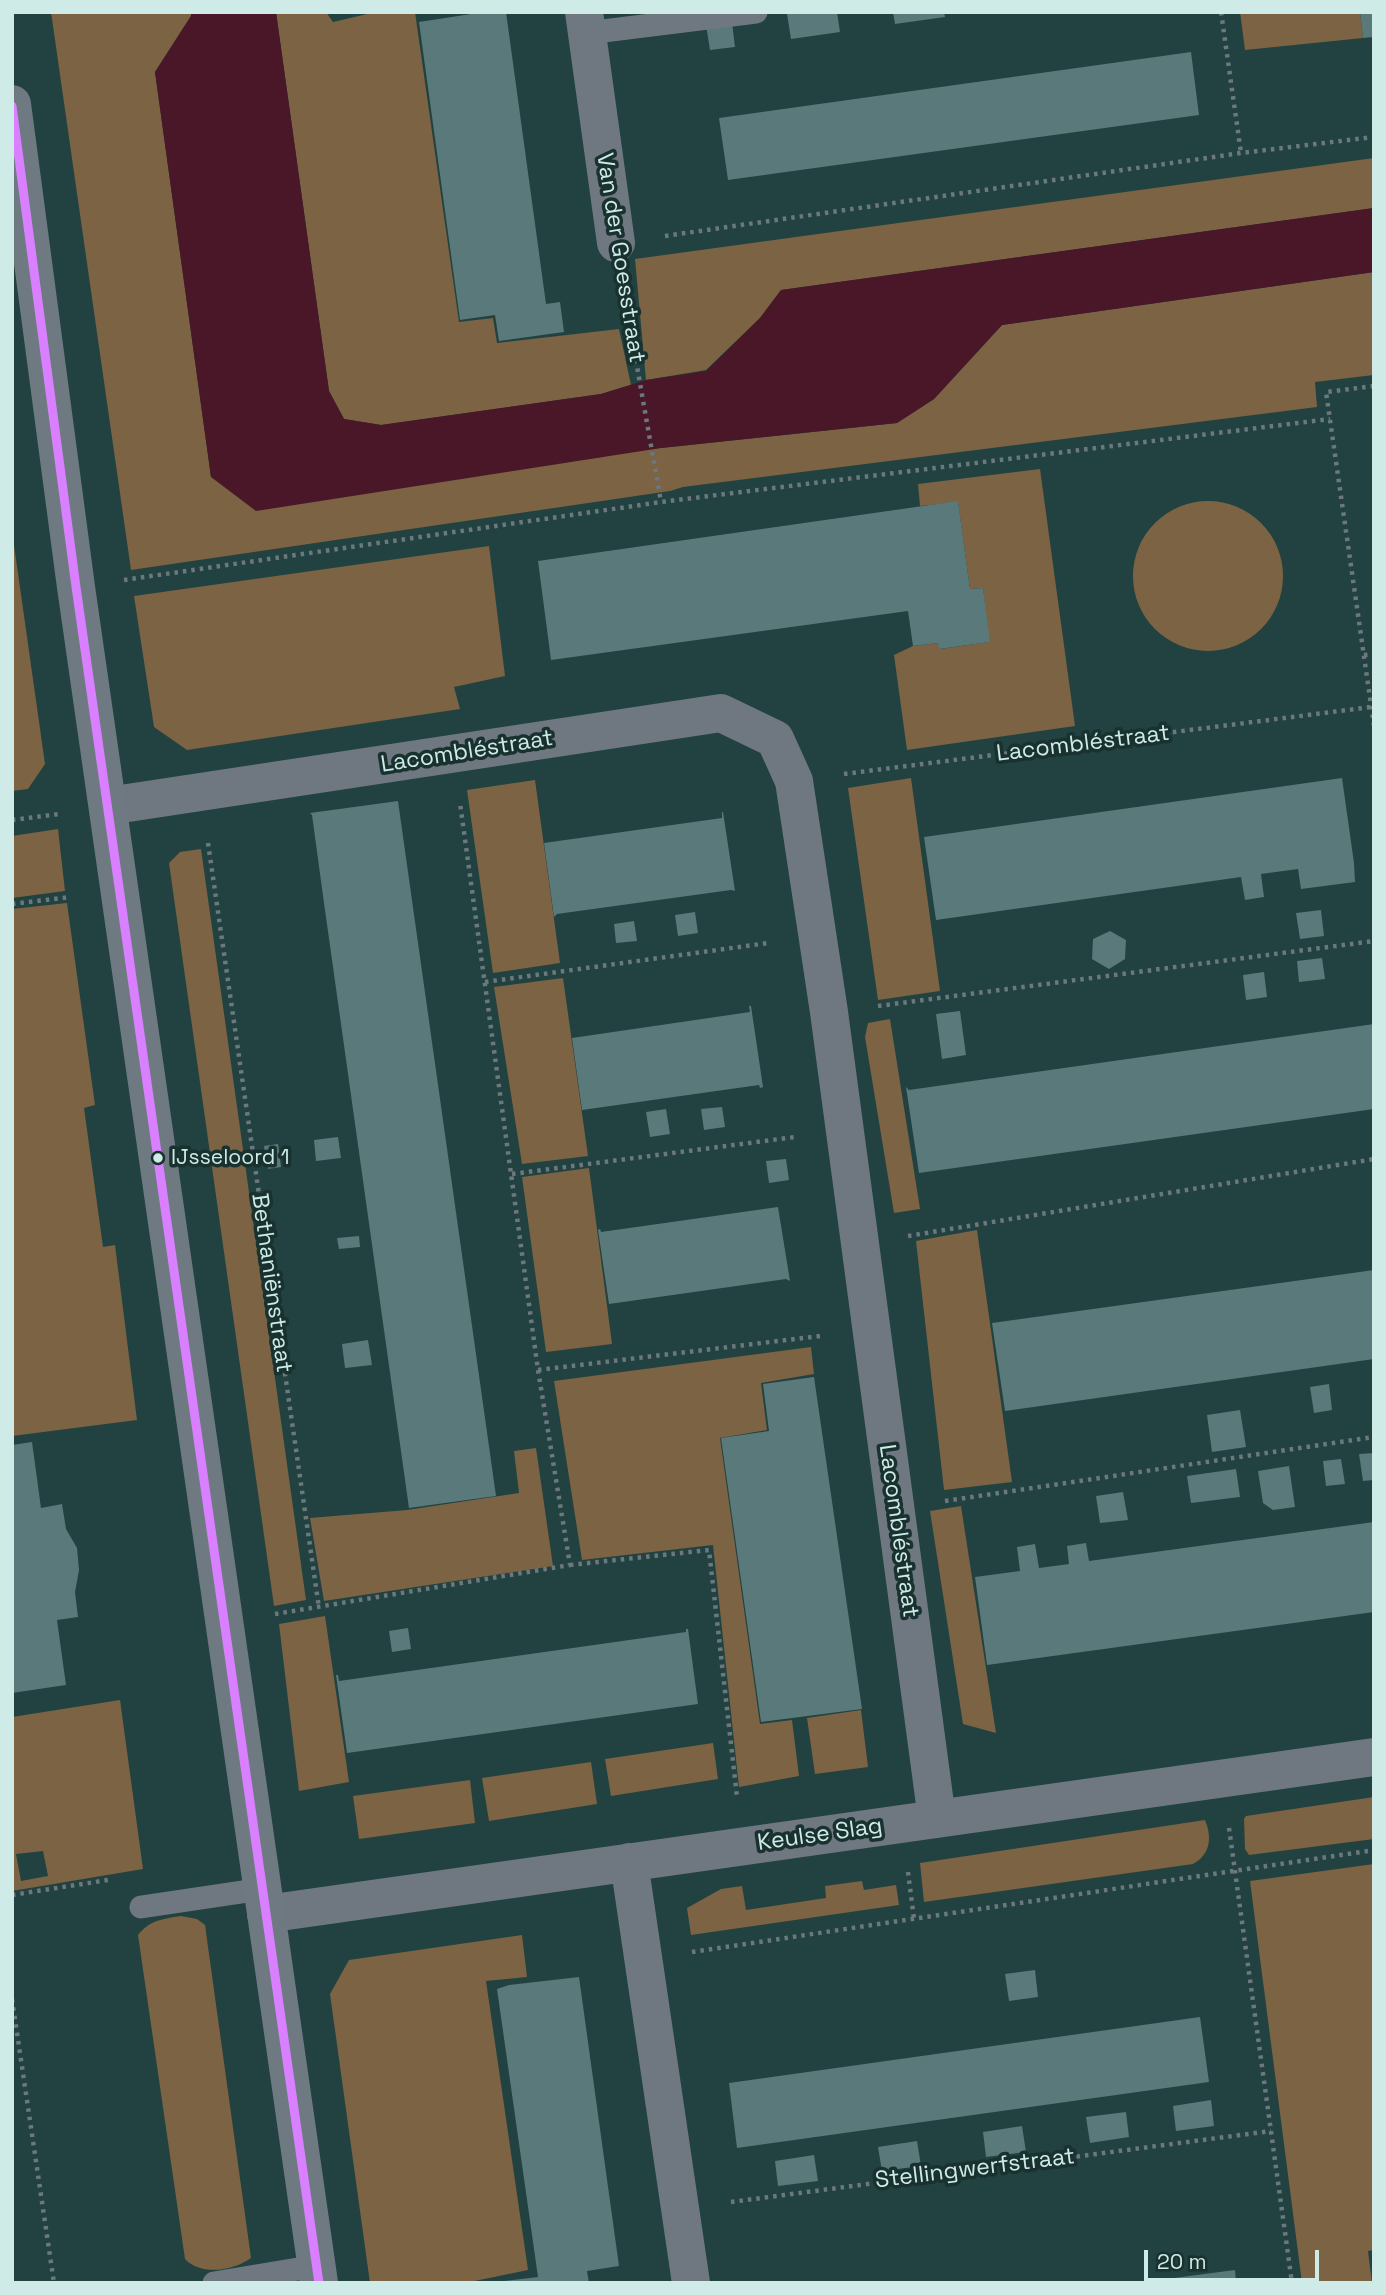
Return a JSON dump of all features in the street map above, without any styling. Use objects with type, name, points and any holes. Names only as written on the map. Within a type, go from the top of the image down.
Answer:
[{"type":"street","name":"Van der Goesstraat","points":[[586,23],[616,243]]},
{"type":"street","points":[[12,104],[76,587],[317,2274]]},
{"type":"street","name":"Lacombléstraat","points":[[108,807],[721,713],[775,739],[794,781],[829,1012],[937,1819]]},
{"type":"street","name":"Keulse Slag","points":[[264,1902],[629,1862],[1374,1757]]},
{"type":"street","points":[[629,1862],[691,2283]]},
{"type":"lane","points":[[586,23],[756,12]]},
{"type":"lane","points":[[141,1908],[264,1902]]},
{"type":"lane","points":[[214,2283],[317,2274]]},
{"type":"path","points":[[1221,12],[1241,153]]},
{"type":"path","points":[[616,243],[1241,153],[1374,137]]},
{"type":"path","name":"Van der Goesstraat","points":[[616,243],[661,502]]},
{"type":"path","points":[[1374,386],[1326,393],[1374,726]]},
{"type":"path","points":[[76,587],[661,502],[1330,419]]},
{"type":"path","points":[[1364,655],[1374,654]]},
{"type":"path","name":"Lacombléstraat","points":[[794,781],[1371,707]]},
{"type":"path","points":[[453,754],[538,1370],[570,1566]]},
{"type":"path","name":"Bethaniënstraat","points":[[200,793],[318,1608]]},
{"type":"path","points":[[485,982],[817,936]]},
{"type":"path","points":[[829,1012],[1374,941]]},
{"type":"path","points":[[512,1174],[845,1130]]},
{"type":"path","points":[[860,1244],[1374,1159]]},
{"type":"path","points":[[538,1370],[870,1330]]},
{"type":"path","points":[[895,1508],[1374,1437]]},
{"type":"path","points":[[225,1623],[570,1566],[709,1550],[743,1846]]},
{"type":"path","points":[[1222,1779],[1292,2283]]},
{"type":"path","points":[[643,1959],[1374,1850]]},
{"type":"path","points":[[908,1867],[914,1919]]},
{"type":"path","points":[[12,1999],[54,2283]]},
{"type":"path","name":"Stellingwerfstraat","points":[[680,2211],[745,2199],[1271,2131]]},
{"type":"shaded area","points":[[51,12],[191,12],[155,72],[211,477],[661,448],[897,423],[934,399],[1002,325],[1374,272],[1374,375],[1315,382],[1317,407],[683,487],[131,570]]},
{"type":"shaded area","points":[[191,12],[276,12],[329,391],[344,419],[381,425],[601,394],[646,380],[706,371],[760,318],[781,290],[1374,208],[1374,272],[1002,325],[934,399],[897,423],[661,448],[256,511],[211,477],[155,72]]},
{"type":"shaded area","points":[[276,12],[326,12],[333,22],[376,12],[415,12],[459,322],[493,318],[497,343],[619,329],[631,385],[601,394],[381,425],[344,419],[329,391]]},
{"type":"shaded area","points":[[1240,12],[1360,12],[1363,38],[1245,50]]},
{"type":"shaded area","points":[[1374,158],[1374,208],[781,290],[760,318],[706,370],[646,380],[635,259]]},
{"type":"shaded area","points":[[1040,469],[1075,726],[907,750],[894,655],[913,646],[938,643],[940,649],[989,642],[983,588],[970,589],[958,502],[920,506],[918,484]]},
{"type":"shaded area","points":[[1208,501],[1237,507],[1261,523],[1277,547],[1283,576],[1277,605],[1261,629],[1237,645],[1208,651],[1179,645],[1155,629],[1139,605],[1133,576],[1139,547],[1155,523],[1179,507]]},
{"type":"shaded area","points":[[12,531],[45,764],[28,789],[12,791]]},
{"type":"shaded area","points":[[489,546],[505,676],[454,687],[460,709],[187,750],[154,727],[134,596]]},
{"type":"shaded area","points":[[911,778],[940,991],[878,1000],[848,788]]},
{"type":"shaded area","points":[[535,780],[560,963],[493,973],[467,790]]},
{"type":"shaded area","points":[[58,829],[65,891],[12,898],[12,836]]},
{"type":"shaded area","points":[[201,849],[306,1600],[274,1606],[169,863],[180,852]]},
{"type":"shaded area","points":[[67,903],[95,1105],[84,1108],[103,1247],[115,1245],[137,1420],[12,1436],[12,909]]},
{"type":"shaded area","points":[[563,978],[588,1156],[522,1164],[494,987]]},
{"type":"shaded area","points":[[890,1019],[920,1209],[894,1213],[865,1037],[868,1023]]},
{"type":"shaded area","points":[[589,1168],[612,1344],[546,1352],[522,1177]]},
{"type":"shaded area","points":[[977,1230],[1012,1482],[944,1490],[916,1241]]},
{"type":"shaded area","points":[[811,1347],[814,1374],[761,1383],[767,1430],[720,1438],[760,1724],[792,1720],[799,1776],[739,1787],[713,1545],[582,1560],[554,1381]]},
{"type":"shaded area","points":[[536,1448],[553,1566],[324,1601],[310,1518],[407,1510],[519,1493],[514,1451]]},
{"type":"shaded area","points":[[961,1506],[996,1733],[963,1724],[930,1511]]},
{"type":"shaded area","points":[[325,1616],[349,1782],[299,1791],[279,1624]]},
{"type":"shaded area","points":[[120,1700],[143,1869],[12,1891],[12,1717]],"holes":[[[43,1851],[48,1876],[21,1881],[16,1854]]]},
{"type":"shaded area","points":[[861,1710],[868,1767],[815,1774],[807,1718]]},
{"type":"shaded area","points":[[713,1743],[718,1779],[611,1796],[605,1759]]},
{"type":"shaded area","points":[[591,1762],[597,1804],[489,1821],[482,1778]]},
{"type":"shaded area","points":[[470,1780],[475,1823],[359,1839],[353,1796]]},
{"type":"shaded area","points":[[1374,1797],[1374,1839],[1249,1855],[1245,1849],[1246,1816]]},
{"type":"shaded area","points":[[1205,1820],[1209,1833],[1207,1850],[1193,1864],[924,1902],[920,1863]]},
{"type":"shaded area","points":[[1374,1864],[1374,2250],[1368,2251],[1372,2283],[1302,2283],[1250,1881]]},
{"type":"shaded area","points":[[862,1881],[864,1890],[896,1885],[899,1905],[691,1935],[687,1908],[721,1889],[742,1886],[746,1910],[826,1898],[825,1886]]},
{"type":"shaded area","points":[[181,1916],[197,1919],[205,1925],[251,2258],[226,2269],[208,2270],[185,2259],[138,1935],[152,1923]]},
{"type":"shaded area","points":[[522,1935],[527,1977],[486,1981],[528,2270],[465,2283],[370,2283],[330,1994],[349,1960]]},
{"type":"building","points":[[470,12],[506,12],[546,304],[560,302],[564,332],[499,341],[495,315],[460,320],[419,22],[471,14]]},
{"type":"building","points":[[837,12],[840,32],[791,39],[787,14]]},
{"type":"building","points":[[893,12],[944,12],[945,17],[895,24]]},
{"type":"building","points":[[1360,12],[1374,12],[1374,37],[1363,38]]},
{"type":"building","points":[[732,22],[735,47],[710,50],[706,25]]},
{"type":"building","points":[[1191,52],[1199,115],[728,180],[719,118]]},
{"type":"building","points":[[958,501],[970,589],[983,588],[990,642],[939,649],[938,643],[913,646],[908,611],[551,660],[538,561]]},
{"type":"building","points":[[1342,778],[1355,882],[1301,889],[1298,869],[1261,874],[1264,897],[1245,900],[1241,877],[936,920],[924,837]]},
{"type":"building","points":[[398,801],[496,1496],[409,1508],[310,813]]},
{"type":"building","points":[[722,812],[735,891],[557,914],[554,917],[544,843],[722,818]]},
{"type":"building","points":[[1321,910],[1324,936],[1300,939],[1296,913]]},
{"type":"building","points":[[695,912],[698,933],[678,936],[675,915]]},
{"type":"building","points":[[634,921],[637,941],[616,943],[614,924]]},
{"type":"building","points":[[1110,931],[1126,940],[1125,959],[1109,969],[1092,959],[1093,939]]},
{"type":"building","points":[[1322,958],[1325,979],[1299,982],[1297,961]]},
{"type":"building","points":[[1264,972],[1267,997],[1246,1000],[1243,975]]},
{"type":"building","points":[[749,1006],[763,1087],[760,1088],[759,1085],[582,1110],[572,1038],[750,1012]]},
{"type":"building","points":[[960,1011],[966,1055],[942,1059],[936,1014]]},
{"type":"building","points":[[1374,1024],[1374,1109],[919,1173],[906,1087],[909,1090]]},
{"type":"building","points":[[722,1107],[725,1127],[704,1130],[701,1109]]},
{"type":"building","points":[[666,1109],[670,1134],[650,1137],[646,1112]]},
{"type":"building","points":[[338,1137],[341,1158],[316,1161],[314,1140]]},
{"type":"building","points":[[278,1144],[281,1167],[268,1169],[264,1146]]},
{"type":"building","points":[[786,1159],[789,1180],[769,1183],[766,1161]]},
{"type":"building","points":[[778,1207],[790,1281],[786,1279],[609,1304],[598,1230],[601,1232]]},
{"type":"building","points":[[359,1236],[360,1247],[339,1249],[337,1238]]},
{"type":"building","points":[[1374,1270],[1374,1359],[1005,1411],[992,1323]]},
{"type":"building","points":[[368,1340],[372,1365],[345,1368],[342,1344]]},
{"type":"building","points":[[814,1377],[862,1709],[761,1722],[721,1438],[769,1431],[763,1384]]},
{"type":"building","points":[[1329,1384],[1332,1410],[1314,1413],[1310,1387]]},
{"type":"building","points":[[1240,1410],[1246,1447],[1212,1452],[1207,1415]]},
{"type":"building","points":[[32,1442],[41,1508],[62,1504],[66,1529],[77,1548],[79,1570],[75,1592],[78,1617],[57,1620],[66,1685],[12,1693],[12,1445]]},
{"type":"building","points":[[1374,1453],[1374,1480],[1363,1481],[1359,1454]]},
{"type":"building","points":[[1341,1459],[1345,1484],[1326,1486],[1323,1461]]},
{"type":"building","points":[[1289,1466],[1295,1507],[1273,1510],[1263,1503],[1258,1471]]},
{"type":"building","points":[[1236,1469],[1240,1497],[1191,1503],[1187,1476]]},
{"type":"building","points":[[1123,1492],[1128,1520],[1100,1523],[1096,1496]]},
{"type":"building","points":[[1374,1522],[1374,1612],[987,1665],[975,1577],[1020,1571],[1017,1547],[1035,1544],[1039,1568],[1069,1564],[1067,1546],[1086,1543],[1089,1561]]},
{"type":"building","points":[[408,1628],[411,1649],[392,1652],[389,1631]]},
{"type":"building","points":[[686,1629],[698,1704],[347,1753],[336,1675],[339,1681],[686,1632]]},
{"type":"building","points":[[1035,1970],[1038,1997],[1009,2001],[1005,1974]]},
{"type":"building","points":[[579,1977],[619,2266],[587,2271],[589,2283],[504,2283],[538,2277],[497,1989],[509,1985]]},
{"type":"building","points":[[1200,2017],[1209,2082],[737,2148],[729,2083]]},
{"type":"building","points":[[1211,2100],[1214,2126],[1176,2131],[1173,2106]]},
{"type":"building","points":[[1126,2112],[1129,2137],[1090,2143],[1086,2117]]},
{"type":"building","points":[[1022,2126],[1026,2152],[986,2157],[983,2132]]},
{"type":"building","points":[[917,2141],[921,2166],[882,2171],[878,2147]]},
{"type":"building","points":[[814,2155],[818,2181],[778,2186],[775,2161]]},
{"type":"building","points":[[1235,2270],[1236,2283],[1151,2283],[1151,2281]]},
{"type":"transit line","points":[[12,106],[76,587],[319,2283]]},
{"type":"place","name":"IJsseloord 1","points":[[158,1158]]}]
